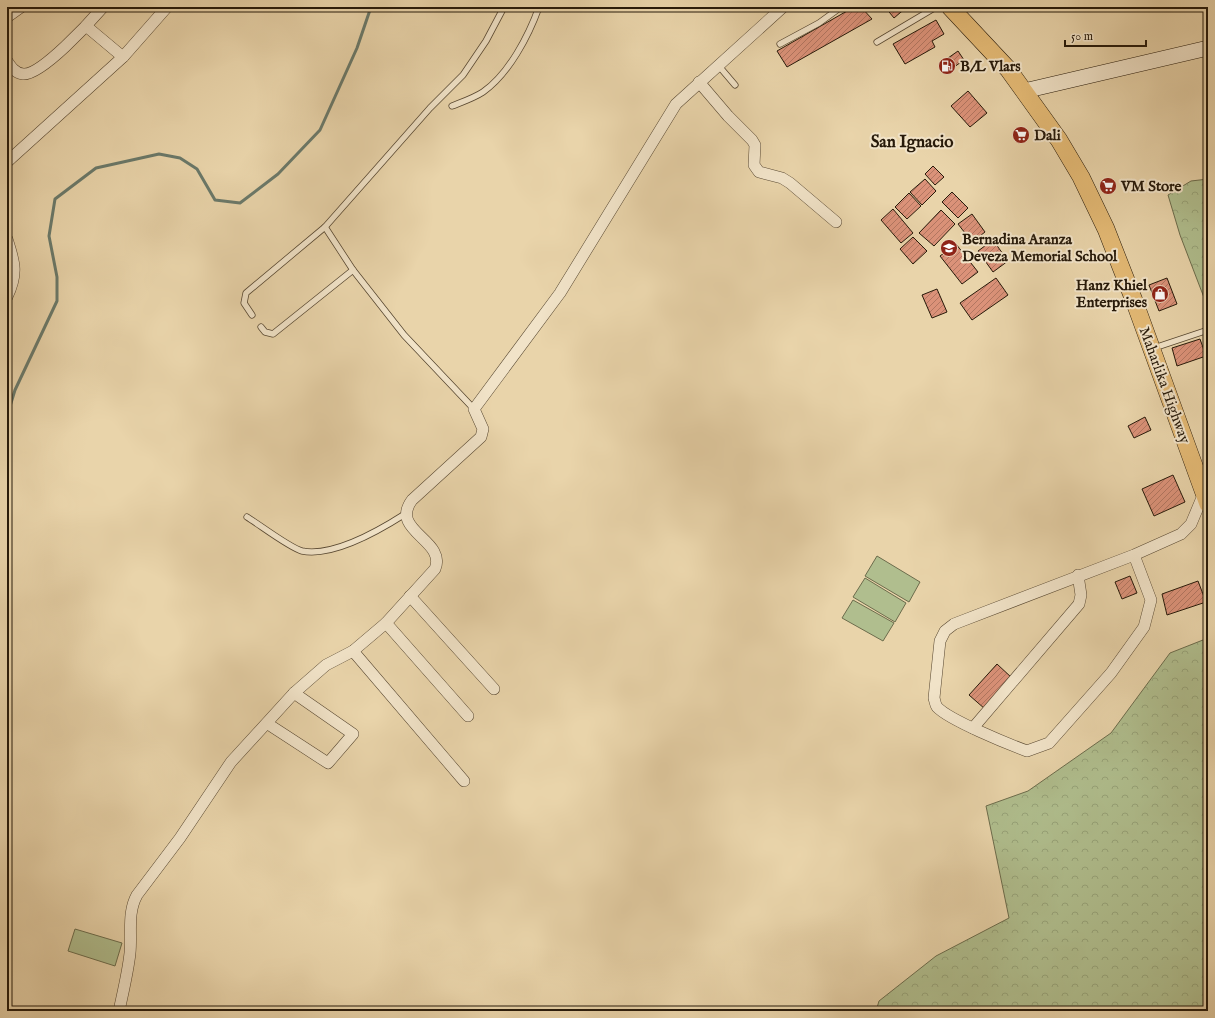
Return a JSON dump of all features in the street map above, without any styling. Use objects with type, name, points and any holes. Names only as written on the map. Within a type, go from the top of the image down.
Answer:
[{"type":"main road","name":"Maharlika Highway","points":[[950,7],[1008,69],[1059,140],[1081,177],[1106,229],[1206,498]]},
{"type":"main road","points":[[1024,91],[1208,48]]},
{"type":"street","points":[[7,17],[21,7]]},
{"type":"street","points":[[7,60],[13,70],[22,74],[30,73],[44,64],[86,26],[103,7]]},
{"type":"street","points":[[7,162],[123,57],[167,7]]},
{"type":"street","points":[[119,1011],[130,953],[130,917],[132,904],[180,838],[231,762],[268,724],[294,693],[326,665],[352,651],[386,623],[435,569],[438,562],[436,553],[410,525],[405,514],[406,507],[481,438],[483,429],[474,409],[560,293],[676,104],[783,7]]},
{"type":"street","points":[[86,26],[123,57]]},
{"type":"street","points":[[699,82],[752,140],[755,146],[754,165],[759,172],[782,178],[790,183],[836,222]]},
{"type":"street","points":[[7,239],[14,260],[14,281],[7,297]]},
{"type":"street","points":[[1134,554],[1151,600],[1144,627],[1111,673],[1049,743],[1027,751],[973,728],[940,710],[935,705],[934,698],[940,641],[945,632],[954,624],[1134,554],[1181,534],[1191,524],[1206,498]]},
{"type":"street","points":[[973,728],[1079,604],[1081,595],[1078,575]]},
{"type":"street","points":[[410,596],[494,689]]},
{"type":"street","points":[[386,623],[468,716]]},
{"type":"street","points":[[352,651],[464,780]]},
{"type":"street","points":[[268,724],[328,763],[353,734],[294,693]]},
{"type":"lane","points":[[252,315],[244,303],[246,293],[325,227],[430,108],[463,75],[486,42],[504,7]]},
{"type":"lane","points":[[452,106],[483,92],[495,81],[525,40],[539,7]]},
{"type":"lane","points":[[780,44],[818,23],[842,7]]},
{"type":"lane","points":[[877,42],[936,7]]},
{"type":"lane","points":[[718,65],[735,85]]},
{"type":"lane","points":[[325,227],[352,270],[404,335],[474,409]]},
{"type":"lane","points":[[261,327],[265,332],[272,334],[352,270]]},
{"type":"lane","points":[[1151,348],[1208,330]]},
{"type":"lane","points":[[247,517],[288,544],[302,551],[324,550],[345,545],[378,531],[405,514]]},
{"type":"green space","points":[[1208,179],[1208,308],[1180,235],[1168,195],[1191,181]]},
{"type":"green space","points":[[877,556],[920,582],[909,602],[865,576]]},
{"type":"green space","points":[[865,578],[906,603],[895,622],[853,597]]},
{"type":"green space","points":[[853,600],[894,623],[883,641],[842,618]]},
{"type":"green space","points":[[1208,638],[1208,1011],[1122,1011],[1118,1008],[1116,1011],[876,1011],[879,1001],[936,956],[1009,918],[986,806],[1028,791],[1111,733],[1170,653]]},
{"type":"green space","points":[[75,929],[122,943],[115,966],[68,951]]},
{"type":"building","points":[[854,7],[861,7],[872,19],[787,67],[777,51]]},
{"type":"building","points":[[885,7],[907,7],[894,18]]},
{"type":"building","points":[[936,20],[944,34],[932,41],[935,47],[905,64],[893,44]]},
{"type":"building","points":[[958,51],[964,60],[947,72],[941,63]]},
{"type":"building","points":[[968,91],[987,113],[970,127],[951,106]]},
{"type":"building","points":[[933,166],[944,177],[935,185],[925,174]]},
{"type":"building","points":[[925,179],[936,191],[922,205],[910,192]]},
{"type":"building","name":"VM Store","points":[[1109,180],[1113,189],[1107,192],[1103,184]]},
{"type":"building","points":[[952,192],[968,208],[958,218],[942,202]]},
{"type":"building","points":[[909,193],[921,206],[907,219],[895,207]]},
{"type":"building","points":[[893,209],[913,233],[901,243],[881,220]]},
{"type":"building","points":[[941,210],[955,224],[934,246],[919,233]]},
{"type":"building","points":[[972,214],[985,232],[972,242],[958,224]]},
{"type":"building","points":[[913,237],[927,251],[913,264],[900,249]]},
{"type":"building","points":[[993,240],[1008,261],[993,272],[978,251]]},
{"type":"building","points":[[956,244],[978,272],[962,284],[940,256]]},
{"type":"building","points":[[996,278],[1008,295],[972,320],[960,303]]},
{"type":"building","points":[[1167,278],[1177,304],[1159,311],[1149,285]]},
{"type":"building","points":[[937,289],[947,312],[932,318],[922,295]]},
{"type":"building","points":[[1200,339],[1206,356],[1177,366],[1172,348]]},
{"type":"building","points":[[1145,417],[1151,430],[1134,438],[1128,426]]},
{"type":"building","points":[[1173,475],[1185,502],[1154,516],[1142,489]]},
{"type":"building","points":[[1130,576],[1137,593],[1122,599],[1115,582]]},
{"type":"building","points":[[1198,581],[1206,602],[1167,615],[1162,594]]},
{"type":"building","points":[[997,664],[1012,678],[985,709],[969,695]]},
{"type":"waterway","points":[[7,416],[15,390],[57,301],[57,277],[49,236],[55,199],[96,168],[159,154],[180,158],[197,169],[215,200],[240,203],[278,174],[320,130],[357,48],[371,7]]},
{"type":"place","name":"B/L Vlars","points":[[947,66]]},
{"type":"place","name":"Dali","points":[[1021,135]]},
{"type":"place","name":"VM Store","points":[[1108,186]]},
{"type":"place","name":"Bernadina Aranza Deveza Memorial School","points":[[949,248]]},
{"type":"place","name":"Hanz Khiel Enterprises","points":[[1160,294]]},
{"type":"district","name":"San Ignacio","points":[[912,141]]}]
